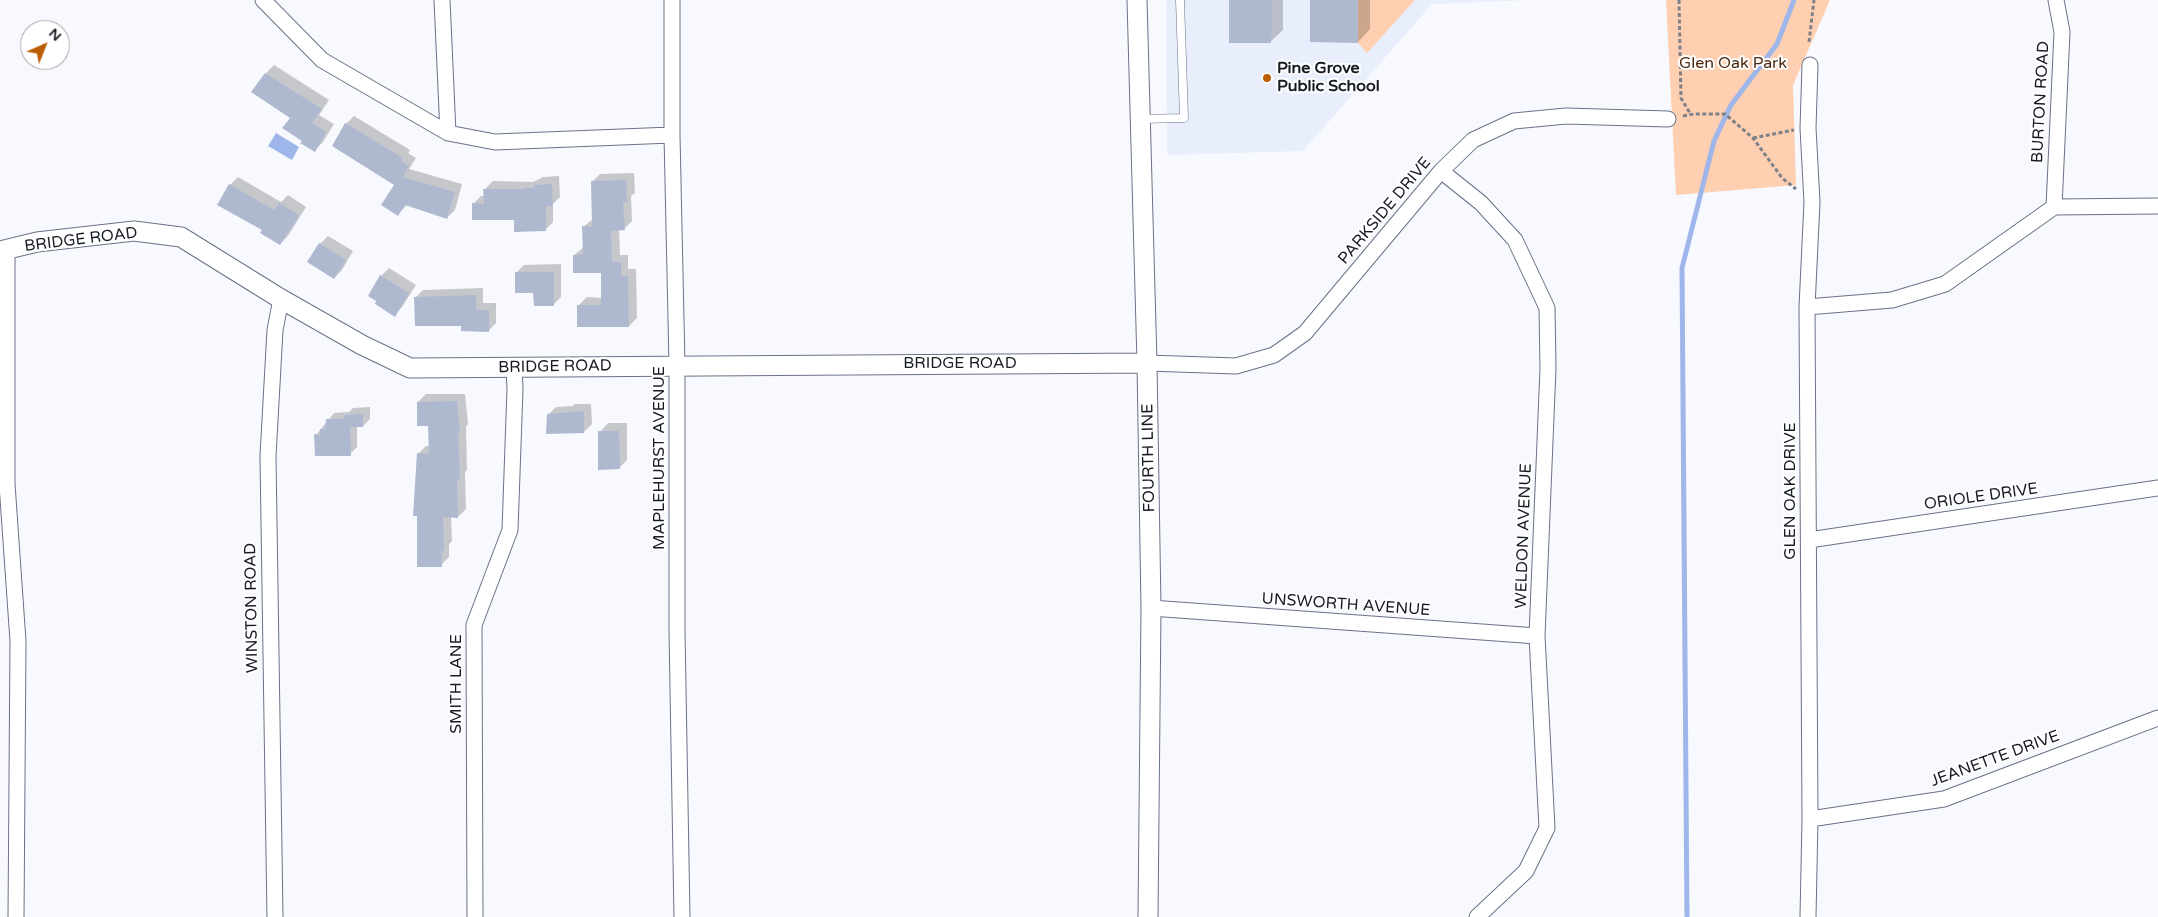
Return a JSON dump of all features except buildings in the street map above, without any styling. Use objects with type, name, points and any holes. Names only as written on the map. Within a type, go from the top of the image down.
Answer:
[{"type":"street","points":[[263,0],[322,60],[448,133],[495,142],[672,135]]},
{"type":"street","points":[[442,0],[448,133]]},
{"type":"street","name":"MAPLEHURST AVENUE","points":[[672,0],[672,135],[678,365],[677,631],[682,917]]},
{"type":"street","name":"FOURTH LINE","points":[[1137,0],[1147,363],[1151,608],[1148,917]]},
{"type":"street","name":"BURTON ROAD","points":[[2054,207],[2062,32],[2056,0]]},
{"type":"street","name":"GLEN OAK DRIVE","points":[[1808,917],[1810,819],[1807,307],[1812,202],[1808,128],[1810,65]]},
{"type":"street","name":"PARKSIDE DRIVE","points":[[1147,363],[1236,366],[1274,355],[1305,333],[1441,171],[1473,140],[1514,120],[1566,116],[1668,118]]},
{"type":"street","name":"WELDON AVENUE","points":[[1441,171],[1481,203],[1515,240],[1547,308],[1548,368],[1537,636],[1547,828],[1526,871],[1477,917]]},
{"type":"street","points":[[1807,307],[1892,300],[1945,284],[2054,207],[2158,206]]},
{"type":"street","name":"BRIDGE ROAD","points":[[3,251],[37,242],[134,231],[181,237],[362,345],[410,368],[1147,363]]},
{"type":"street","points":[[3,251],[4,484],[18,640],[16,917]]},
{"type":"street","name":"WINSTON ROAD","points":[[275,917],[268,456],[275,330],[282,299]]},
{"type":"street","name":"SMITH LANE","points":[[475,917],[474,625],[510,530],[515,389],[514,368]]},
{"type":"street","name":"ORIOLE DRIVE","points":[[1809,540],[2158,488]]},
{"type":"street","name":"UNSWORTH AVENUE","points":[[1151,608],[1537,636]]},
{"type":"street","name":"JEANETTE DRIVE","points":[[1810,819],[1944,799],[2158,718]]},
{"type":"lane","points":[[1140,119],[1184,118],[1180,0]]},
{"type":"path","points":[[1679,0],[1681,98],[1691,115]]},
{"type":"path","points":[[1809,42],[1814,0]]},
{"type":"path","points":[[1668,118],[1725,114],[1753,138],[1782,178],[1812,202]]},
{"type":"path","points":[[1753,138],[1808,128]]},
{"type":"shaded area","name":"Pine Grove Public School","points":[[1166,0],[1530,0],[1432,4],[1303,151],[1167,155]]},
{"type":"green space","points":[[1358,0],[1415,0],[1367,53],[1358,43]]},
{"type":"green space","name":"Glen Oak Park","points":[[1666,0],[1830,0],[1793,85],[1796,185],[1676,195]]},
{"type":"water","points":[[276,133],[299,147],[292,160],[268,146]]},
{"type":"waterway","points":[[1687,917],[1682,268],[1714,141],[1731,105],[1777,44],[1794,0]]},
{"type":"place","name":"Pine Grove Public School","points":[[1267,78]]}]
